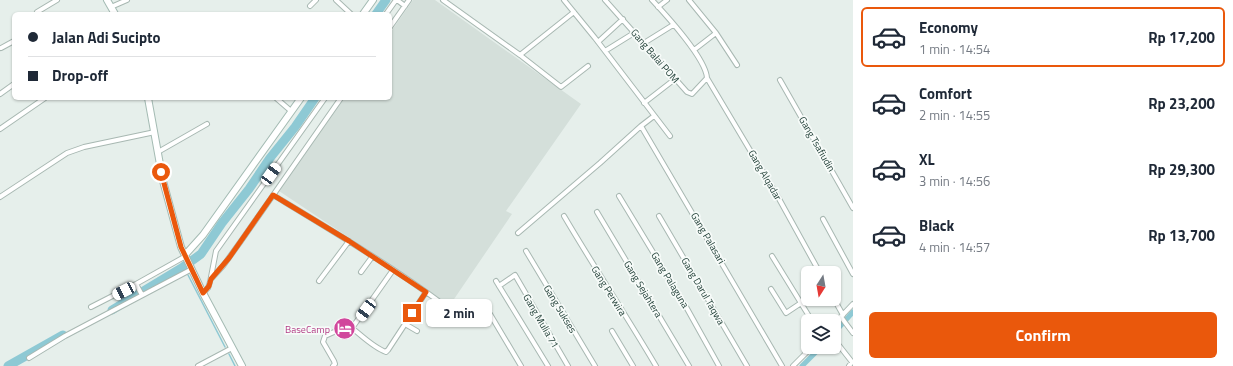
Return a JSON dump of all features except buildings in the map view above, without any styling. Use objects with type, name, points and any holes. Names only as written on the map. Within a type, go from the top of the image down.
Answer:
[{"type":"main road","points":[[107,0],[114,12]]},
{"type":"main road","points":[[364,12],[373,0]]},
{"type":"main road","points":[[148,100],[163,181],[181,247],[203,293],[242,366]]},
{"type":"main road","points":[[189,262],[194,244],[203,235],[300,100]]},
{"type":"main road","points":[[181,247],[194,244]]},
{"type":"street","points":[[37,12],[56,0]]},
{"type":"street","points":[[111,7],[127,0]]},
{"type":"street","points":[[310,6],[316,0]]},
{"type":"street","points":[[336,0],[349,12]]},
{"type":"street","points":[[387,12],[396,0],[405,6]]},
{"type":"street","points":[[392,25],[409,0]]},
{"type":"street","points":[[443,0],[520,55],[561,87],[588,66]]},
{"type":"street","points":[[564,0],[670,136]]},
{"type":"street","name":"Gang Balai POM","points":[[605,0],[690,94],[692,94],[707,78]]},
{"type":"street","name":"Gang Alqadar","points":[[652,0],[694,50],[705,69],[707,78],[778,197],[816,266]]},
{"type":"street","points":[[658,7],[667,0]]},
{"type":"street","points":[[690,0],[716,33],[737,65]]},
{"type":"street","points":[[520,55],[574,12]]},
{"type":"street","points":[[598,42],[623,20]]},
{"type":"street","points":[[644,43],[673,25]]},
{"type":"street","points":[[605,51],[634,33]]},
{"type":"street","points":[[694,50],[716,33]]},
{"type":"street","points":[[1,48],[12,42]]},
{"type":"street","points":[[644,102],[675,79]]},
{"type":"street","name":"Gang Tsafiudin","points":[[780,80],[853,208]]},
{"type":"street","points":[[0,94],[12,85]]},
{"type":"street","points":[[0,129],[42,100]]},
{"type":"street","points":[[278,100],[291,112]]},
{"type":"street","points":[[203,293],[209,286],[216,251],[324,100]]},
{"type":"street","points":[[211,279],[229,258],[340,100]]},
{"type":"street","points":[[518,233],[654,116]]},
{"type":"street","points":[[158,152],[207,124]]},
{"type":"street","name":"Gang Palasari","points":[[641,126],[782,366]]},
{"type":"street","points":[[0,197],[67,153],[84,147],[155,132]]},
{"type":"street","points":[[273,195],[349,241],[448,308],[451,307]]},
{"type":"street","name":"Gang Palaguna","points":[[619,196],[685,305],[719,366]]},
{"type":"street","name":"Gang Sejahtera","points":[[597,212],[689,366]]},
{"type":"street","name":"Gang Perwira","points":[[564,216],[601,279],[656,366]]},
{"type":"street","name":"Gang Darul Taqwa","points":[[659,216],[747,366]]},
{"type":"street","points":[[822,219],[853,274]]},
{"type":"street","points":[[319,281],[349,241]]},
{"type":"street","name":"Gang Sukses","points":[[526,251],[595,366]]},
{"type":"street","points":[[771,289],[786,313],[801,303],[772,256]]},
{"type":"street","points":[[361,272],[372,257]]},
{"type":"street","points":[[91,307],[189,262]]},
{"type":"street","points":[[29,358],[65,336],[142,295],[189,262]]},
{"type":"street","points":[[393,270],[352,328],[375,346],[386,352],[388,350],[426,292]]},
{"type":"street","name":"Gang Mulia 71","points":[[548,366],[498,284],[515,275],[568,366]]},
{"type":"street","points":[[137,286],[142,295]]},
{"type":"street","points":[[842,317],[853,304]]},
{"type":"street","points":[[837,306],[842,317],[853,333]]},
{"type":"street","points":[[490,314],[521,366]]},
{"type":"street","points":[[405,324],[417,331]]},
{"type":"street","points":[[612,331],[633,366]]},
{"type":"street","points":[[333,366],[335,364],[334,361],[323,342],[325,336],[334,332]]},
{"type":"street","points":[[198,366],[232,348]]},
{"type":"street","points":[[841,348],[852,362],[848,366]]},
{"type":"street","points":[[793,366],[805,354]]},
{"type":"shaded area","points":[[413,0],[435,0],[581,104],[506,211],[512,214],[450,305],[279,191],[343,100],[392,100],[392,30]]},
{"type":"waterway","points":[[377,12],[386,0]]},
{"type":"waterway","points":[[112,310],[183,267],[201,254],[222,223],[249,189],[270,158],[295,127],[314,100]]},
{"type":"waterway","points":[[188,275],[225,347]]},
{"type":"waterway","points":[[841,325],[853,312]]},
{"type":"waterway","points":[[8,366],[63,335]]},
{"type":"waterway","points":[[229,354],[235,366]]},
{"type":"waterway","points":[[802,366],[814,354]]},
{"type":"place","name":"BaseCamp","points":[[345,329]]},
{"type":"route","points":[[161,172],[181,247],[203,293],[208,288],[211,279],[223,266],[249,231],[273,195],[349,241],[426,292],[412,313]]}]
